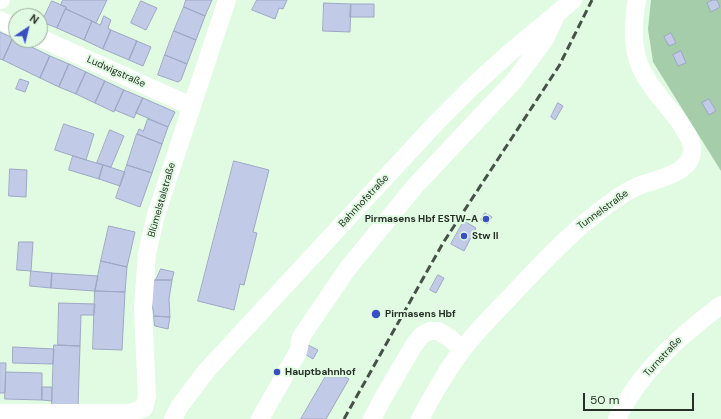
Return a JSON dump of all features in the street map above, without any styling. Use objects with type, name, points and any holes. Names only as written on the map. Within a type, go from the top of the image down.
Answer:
[{"type":"street","name":"Blümelstalstraße","points":[[56,416],[131,413],[144,408],[147,396],[143,309],[147,253],[156,215],[226,0]]},
{"type":"street","points":[[260,419],[298,352],[301,337],[348,268],[416,185],[514,81],[545,39],[563,0]]},
{"type":"street","name":"Bahnhofstraße","points":[[173,419],[179,407],[207,370],[408,154],[473,86],[507,55],[573,0]]},
{"type":"street","name":"Tunnelstraße","points":[[420,419],[441,381],[462,350],[549,255],[578,228],[612,201],[635,187],[676,173],[685,166],[690,158],[692,149],[684,128],[647,81],[638,65],[634,46],[633,29],[637,0]]},
{"type":"street","name":"Ludwigstraße","points":[[48,42],[191,106]]},
{"type":"street","name":"Turnstraße","points":[[616,419],[637,386],[657,362],[679,339],[721,305]]},
{"type":"street","points":[[372,419],[414,345],[422,335],[430,331],[438,331],[451,339],[462,350]]},
{"type":"street","points":[[0,413],[56,416]]},
{"type":"green space","points":[[651,0],[721,0],[721,171],[653,62],[648,29]]},
{"type":"building","points":[[63,0],[107,0],[96,23],[66,9],[66,7],[61,5]]},
{"type":"building","points":[[186,0],[212,0],[205,16],[184,7]]},
{"type":"building","points":[[257,0],[287,0],[283,9],[279,8],[275,19],[252,10]]},
{"type":"building","points":[[717,0],[720,7],[711,12],[707,3]]},
{"type":"building","points":[[52,1],[66,7],[57,28],[48,24],[48,9]]},
{"type":"building","points":[[141,1],[157,8],[146,30],[131,23]]},
{"type":"building","points":[[324,3],[351,4],[350,32],[323,31]]},
{"type":"building","points":[[351,4],[374,4],[374,17],[350,17]]},
{"type":"building","points":[[184,7],[205,16],[196,40],[174,31]]},
{"type":"building","points":[[66,9],[92,21],[84,40],[57,28]]},
{"type":"building","points":[[104,16],[111,20],[108,28],[111,30],[103,49],[84,40],[92,21],[100,25]]},
{"type":"building","points":[[111,30],[137,41],[129,60],[103,49]]},
{"type":"building","points":[[174,31],[196,40],[187,64],[165,55]]},
{"type":"building","points":[[0,32],[8,36],[8,48],[3,60],[0,59]]},
{"type":"building","points":[[671,33],[676,43],[669,46],[664,37]]},
{"type":"building","points":[[137,41],[151,47],[143,66],[129,60]]},
{"type":"building","points":[[8,48],[34,48],[50,56],[40,78],[3,60]]},
{"type":"building","points":[[681,51],[686,63],[678,66],[673,55]]},
{"type":"building","points":[[165,55],[187,64],[181,80],[178,82],[158,75]]},
{"type":"building","points":[[50,56],[69,64],[59,87],[40,78]]},
{"type":"building","points":[[69,64],[86,72],[76,94],[59,87]]},
{"type":"building","points":[[86,72],[105,81],[95,103],[76,94]]},
{"type":"building","points":[[20,79],[29,82],[25,92],[16,89]]},
{"type":"building","points":[[105,81],[124,90],[114,112],[95,103]]},
{"type":"building","points":[[124,90],[143,98],[134,118],[115,110]]},
{"type":"building","points":[[143,98],[175,112],[168,127],[136,113]]},
{"type":"building","points":[[709,99],[716,111],[709,115],[702,103]]},
{"type":"building","points":[[558,103],[563,106],[555,120],[551,117]]},
{"type":"building","points":[[148,119],[168,127],[162,144],[137,134],[139,129],[143,131]]},
{"type":"building","points":[[64,124],[94,134],[86,160],[55,150]]},
{"type":"building","points":[[110,130],[124,136],[111,167],[97,163]]},
{"type":"building","points":[[137,134],[162,144],[152,173],[127,165]]},
{"type":"building","points":[[73,156],[103,165],[99,179],[69,170]]},
{"type":"building","points":[[234,161],[269,170],[253,232],[257,233],[244,285],[240,284],[234,310],[198,301]]},
{"type":"building","points":[[103,165],[125,172],[120,186],[99,179]]},
{"type":"building","points":[[127,165],[152,173],[140,207],[116,198]]},
{"type":"building","points":[[10,169],[27,170],[26,197],[9,196]]},
{"type":"building","name":"Pirmasens Hbf ESTW-A","points":[[485,213],[492,217],[487,224],[481,220]]},
{"type":"building","name":"Stw II","points":[[464,221],[476,228],[464,251],[451,244]]},
{"type":"building","points":[[109,226],[135,232],[127,267],[101,261]]},
{"type":"building","points":[[19,242],[33,242],[31,271],[17,270]]},
{"type":"building","points":[[101,261],[127,267],[125,292],[95,291]]},
{"type":"building","points":[[161,269],[174,272],[172,280],[156,280]]},
{"type":"building","points":[[31,271],[52,273],[51,288],[30,286]]},
{"type":"building","points":[[52,273],[98,276],[95,291],[51,288]]},
{"type":"building","points":[[438,275],[444,278],[436,293],[430,290]]},
{"type":"building","points":[[153,280],[172,280],[169,299],[170,317],[154,316],[151,298]]},
{"type":"building","points":[[95,291],[125,292],[122,350],[93,349]]},
{"type":"building","points":[[59,303],[95,304],[94,315],[81,315],[80,346],[58,345]]},
{"type":"building","points":[[154,316],[170,317],[168,329],[155,326]]},
{"type":"building","points":[[306,344],[318,350],[313,359],[301,352]]},
{"type":"building","points":[[54,345],[80,346],[78,407],[52,405]]},
{"type":"building","points":[[13,347],[54,349],[53,364],[13,363]]},
{"type":"building","points":[[0,363],[6,363],[5,393],[0,393]]},
{"type":"building","points":[[330,369],[349,379],[326,419],[301,419]]},
{"type":"building","points":[[6,372],[42,373],[42,400],[5,399]]},
{"type":"building","points":[[42,387],[52,387],[52,401],[42,400]]},
{"type":"railway","points":[[344,419],[443,243],[559,66],[592,0]]},
{"type":"place","name":"Pirmasens Hbf ESTW-A","points":[[486,219]]},
{"type":"place","name":"Stw II","points":[[464,236]]},
{"type":"place","name":"Pirmasens Hbf","points":[[376,314]]},
{"type":"place","name":"Hauptbahnhof","points":[[277,372]]}]
